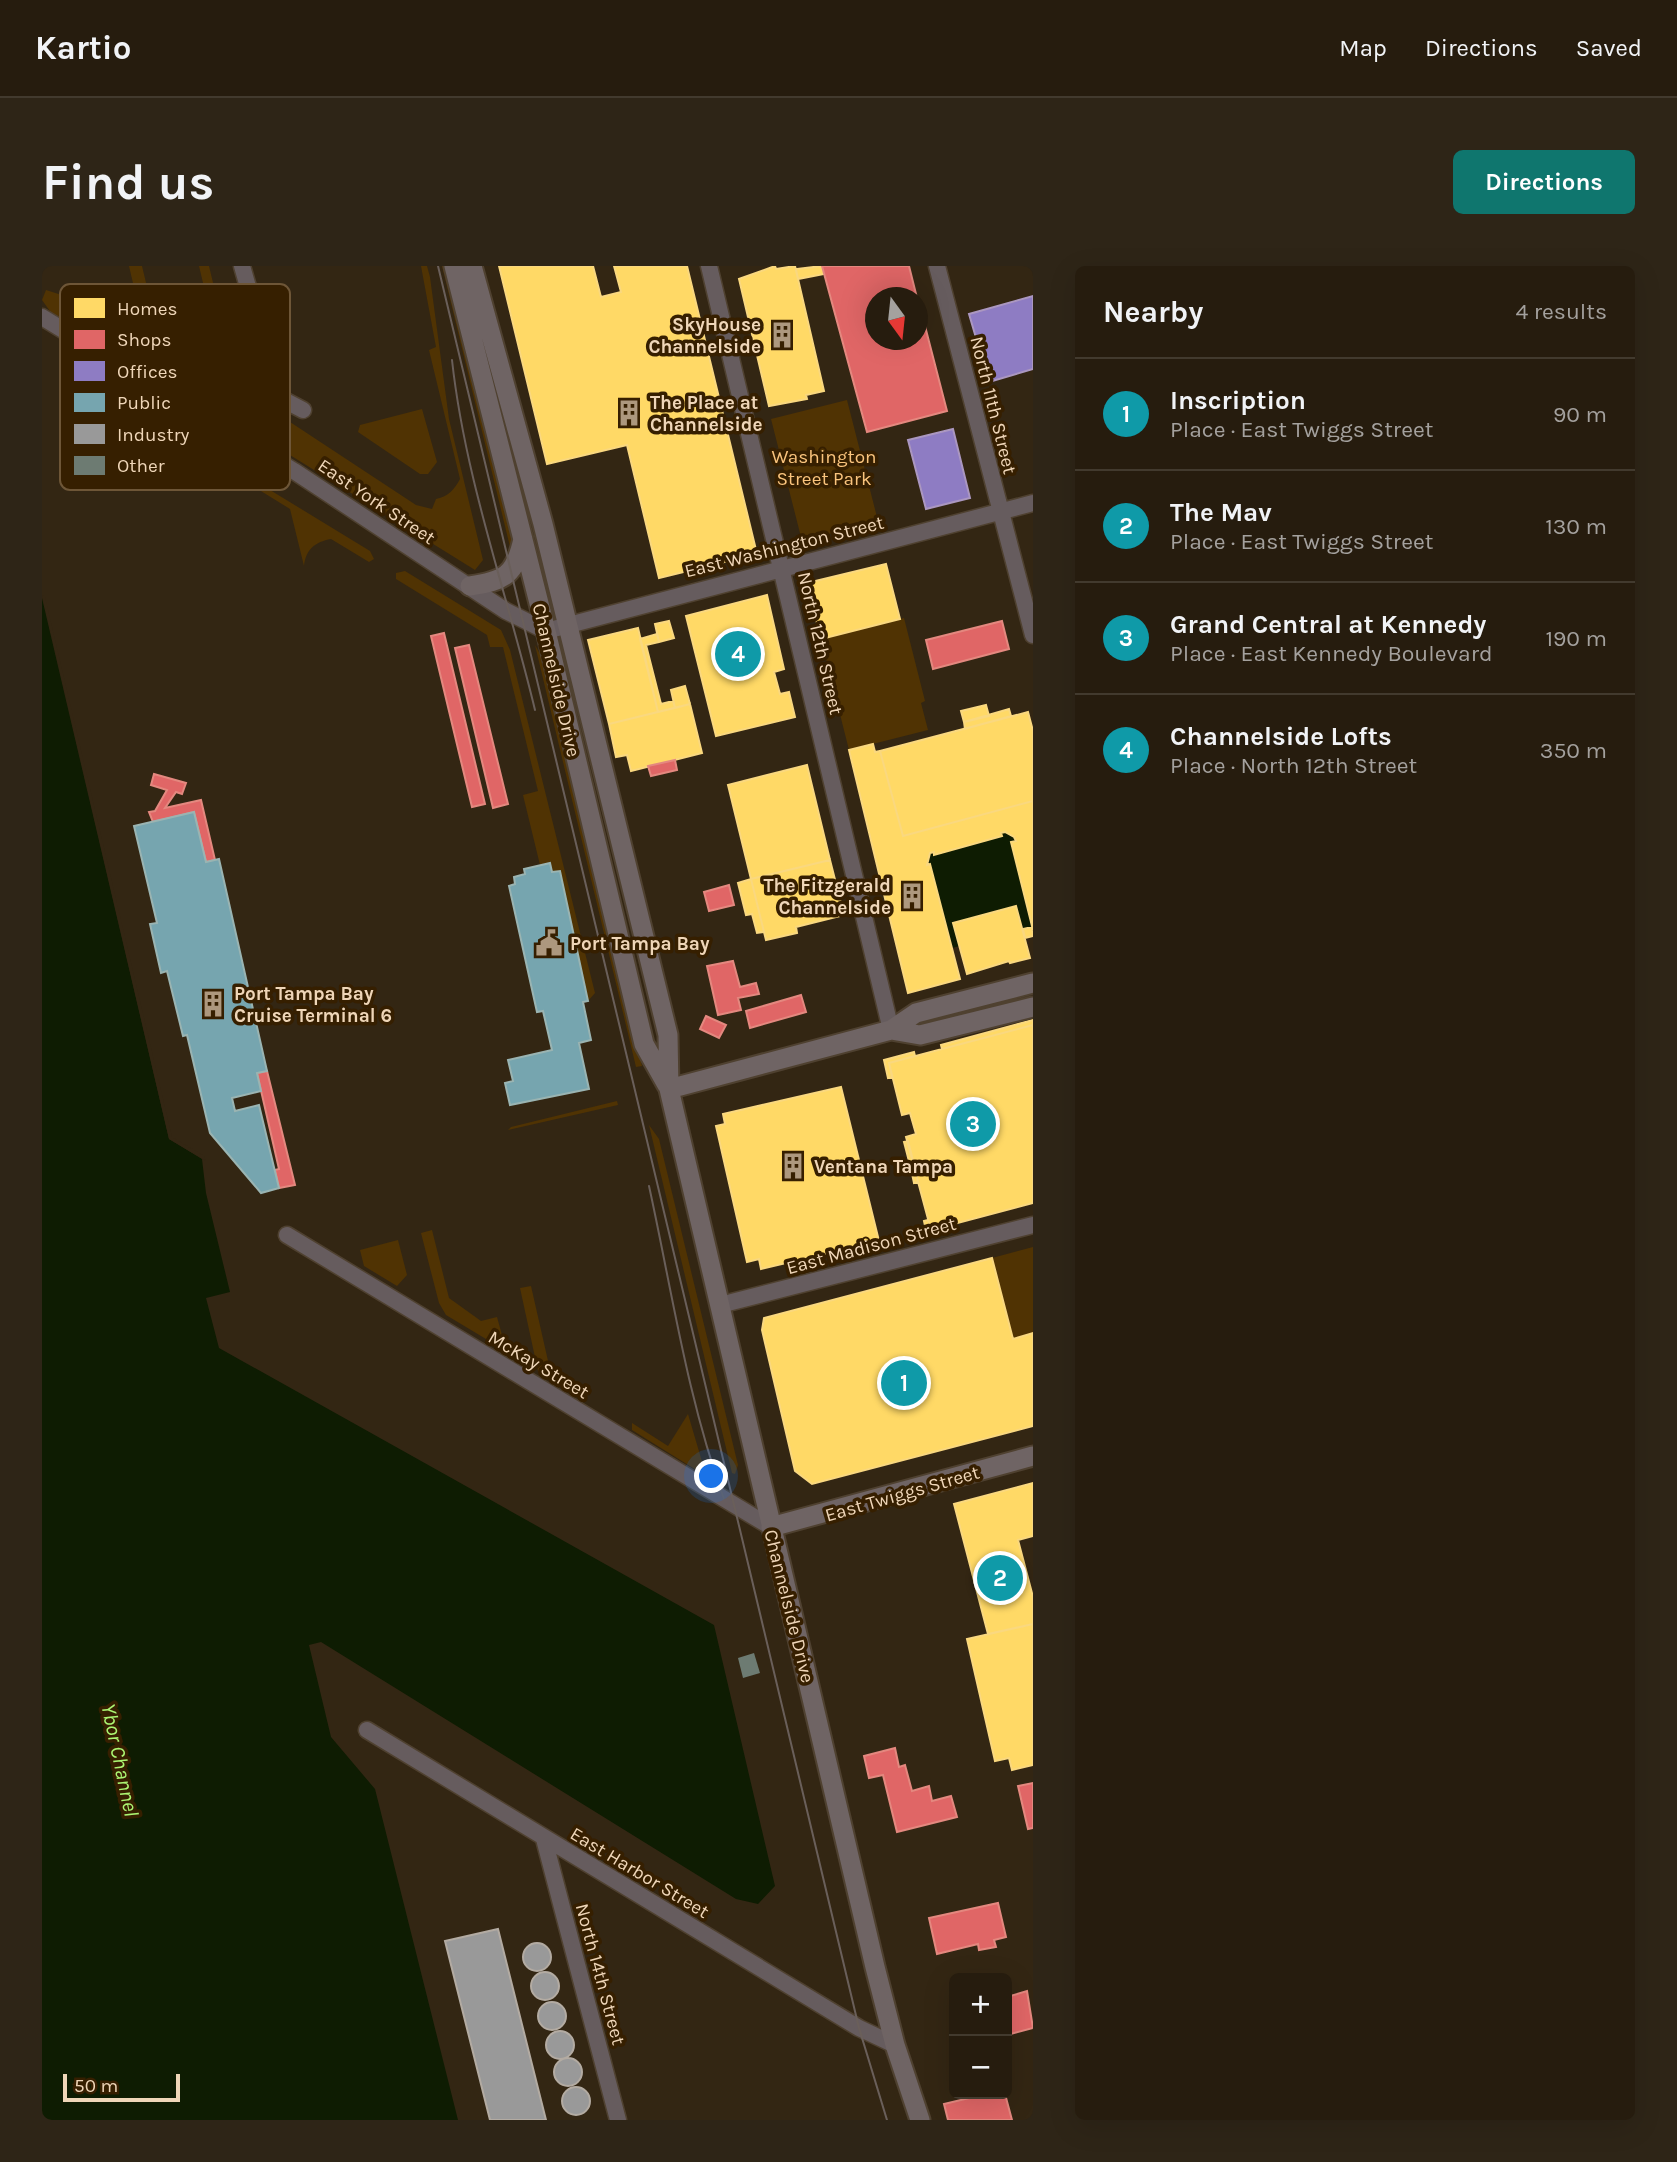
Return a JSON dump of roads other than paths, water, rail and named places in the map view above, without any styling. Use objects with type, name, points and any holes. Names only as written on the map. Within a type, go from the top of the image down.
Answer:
[{"type":"main road","name":"Channelside Drive","points":[[454,266],[546,631],[644,1044],[669,1089]]},
{"type":"main road","name":"Channelside Drive","points":[[472,266],[529,469],[668,1035],[669,1089],[895,2045],[920,2120]]},
{"type":"main road","points":[[470,586],[499,581],[512,571],[523,538]]},
{"type":"main road","points":[[669,1089],[891,1030],[916,1013],[1033,983]]},
{"type":"main road","points":[[891,1030],[920,1035],[1033,1007]]},
{"type":"main road","name":"East Twiggs Street","points":[[771,1527],[1033,1457]]},
{"type":"street","points":[[242,266],[247,284]]},
{"type":"street","name":"North 12th Street","points":[[709,266],[891,1030]]},
{"type":"street","name":"North 11th Street","points":[[937,266],[1033,635]]},
{"type":"street","name":"East York Street","points":[[42,317],[60,328]]},
{"type":"street","points":[[290,404],[303,411]]},
{"type":"street","name":"East York Street","points":[[290,469],[524,621],[546,631]]},
{"type":"street","name":"East Washington Street","points":[[546,631],[1033,503]]},
{"type":"street","name":"East Madison Street","points":[[720,1305],[1033,1225]]},
{"type":"street","name":"McKay Street","points":[[287,1235],[771,1527]]},
{"type":"street","name":"East Harbor Street","points":[[367,1730],[859,2028],[895,2045]]},
{"type":"street","name":"North 14th Street","points":[[544,1839],[618,2120]]},
{"type":"water","name":"Ybor Channel","points":[[42,598],[169,1139],[202,1159],[206,1193],[230,1292],[206,1298],[219,1348],[714,1625],[775,1886],[758,1904],[736,1899],[321,1642],[309,1645],[331,1737],[375,1789],[458,2120],[42,2120]]},
{"type":"water","points":[[1005,832],[1016,841],[1011,843],[1032,927],[1023,929],[1016,906],[954,923],[960,946],[952,948],[930,865],[927,865],[930,853],[935,855],[1001,836],[1001,833]]},
{"type":"tram line","points":[[438,266],[859,2028],[887,2120]]},
{"type":"tram line","points":[[452,360],[458,404],[477,492],[535,710]]},
{"type":"tram line","points":[[649,1186],[690,1383],[724,1499]]},
{"type":"place","name":"SkyHouse Channelside","points":[[782,335]]},
{"type":"place","name":"The Place at Channelside","points":[[629,413]]},
{"type":"place","name":"Channelside Lofts","points":[[738,654]]},
{"type":"place","name":"The Fitzgerald Channelside","points":[[912,896]]},
{"type":"place","name":"Port Tampa Bay","points":[[549,943]]},
{"type":"place","name":"Port Tampa Bay Cruise Terminal 6","points":[[213,1004]]},
{"type":"place","name":"Grand Central at Kennedy","points":[[973,1124]]},
{"type":"place","name":"Ventana Tampa","points":[[793,1166]]},
{"type":"place","name":"Inscription","points":[[904,1383]]},
{"type":"place","name":"The Mav","points":[[1000,1578]]},
{"type":"park label","name":"Washington Street Park","points":[[824,467]]}]
